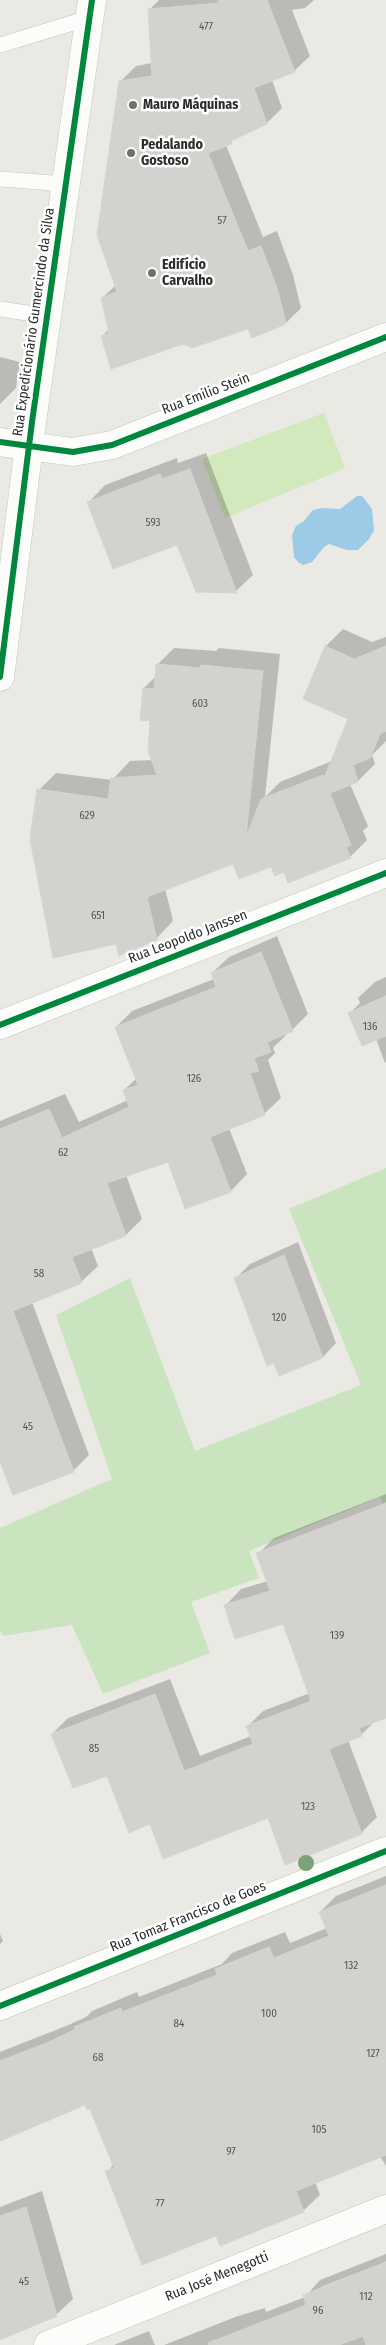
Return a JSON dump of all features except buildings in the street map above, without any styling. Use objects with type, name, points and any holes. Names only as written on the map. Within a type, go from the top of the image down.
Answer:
[{"type":"street","name":"Rua Expedicionário Gumercindo da Silva","points":[[0,677],[47,316],[90,9]]},
{"type":"street","name":"Rua Emilio Stein","points":[[0,442],[73,452],[112,445],[386,337]]},
{"type":"street","name":"Rua Leopoldo Janssen","points":[[0,1025],[386,873]]},
{"type":"street","name":"Rua Tomaz Francisco de Goes","points":[[0,2006],[386,1852]]},
{"type":"street","name":"Rua José Menegotti","points":[[48,2345],[386,2209]]},
{"type":"lane","points":[[0,45],[90,9]]},
{"type":"lane","points":[[0,179],[66,184]]},
{"type":"lane","points":[[0,309],[47,316]]},
{"type":"green space","points":[[324,413],[345,468],[225,518],[202,459]]},
{"type":"green space","points":[[386,1168],[386,1512],[380,1497],[249,1551],[259,1578],[191,1602],[210,1653],[103,1694],[72,1625],[3,1636],[0,1630],[0,1528],[112,1479],[56,1315],[130,1278],[195,1451],[361,1385],[289,1209]]},
{"type":"water","points":[[357,496],[362,496],[372,509],[374,530],[369,539],[358,550],[347,550],[329,544],[324,547],[312,562],[303,565],[298,562],[294,557],[292,535],[296,526],[304,521],[313,510],[321,508],[340,509]]},
{"type":"cycle path","points":[[0,677],[32,422],[92,0]]},
{"type":"cycle path","points":[[0,442],[73,452],[112,445],[386,337]]},
{"type":"cycle path","points":[[0,1025],[386,873]]},
{"type":"cycle path","points":[[0,2006],[386,1851]]},
{"type":"place","name":"Mauro Máquinas","points":[[133,105]]},
{"type":"place","name":"Pedalando Gostoso","points":[[131,153]]},
{"type":"place","name":"Edifício Carvalho","points":[[152,273]]}]
